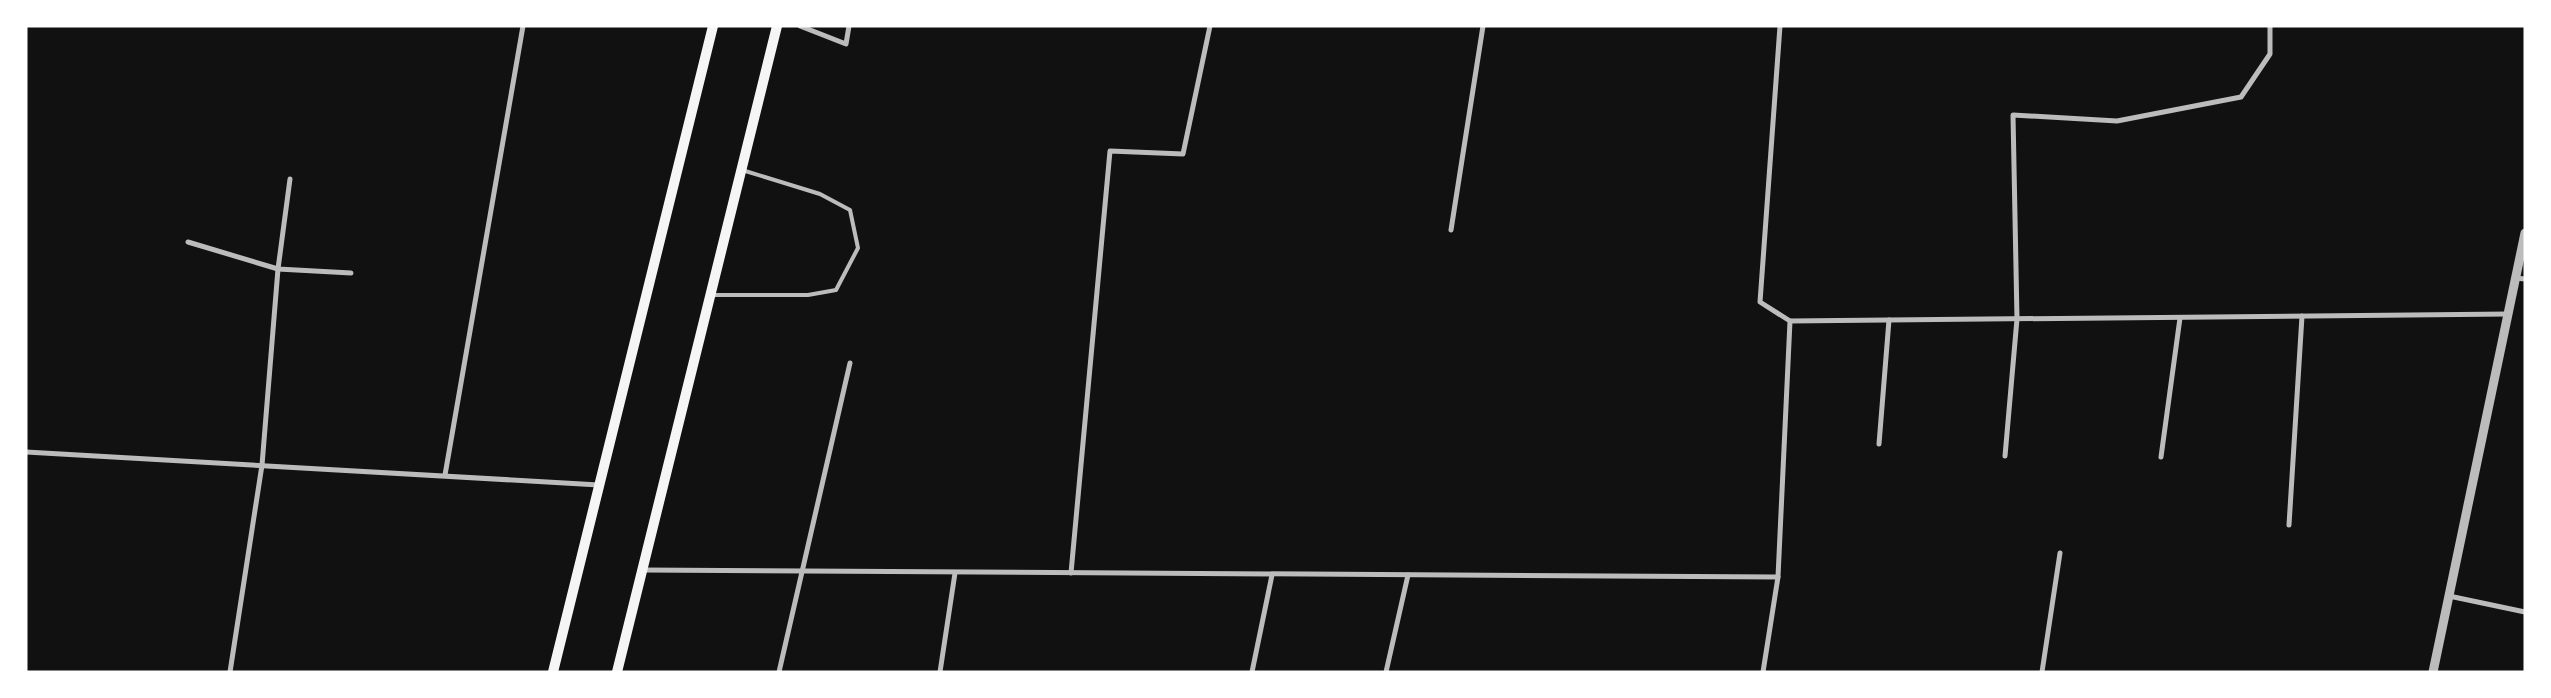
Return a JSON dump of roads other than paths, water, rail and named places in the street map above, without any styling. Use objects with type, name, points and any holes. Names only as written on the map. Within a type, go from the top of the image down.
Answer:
[{"type":"main road","points":[[553,672],[713,26]]},
{"type":"main road","points":[[616,672],[777,26]]},
{"type":"street","points":[[445,476],[522,26]]},
{"type":"street","points":[[800,26],[846,44],[849,26]]},
{"type":"street","points":[[1071,574],[1110,151],[1183,154],[1210,26]]},
{"type":"street","points":[[1451,230],[1483,26]]},
{"type":"street","points":[[1780,26],[1760,302],[1790,321],[2508,314]]},
{"type":"street","points":[[2005,456],[2017,320],[2013,115],[2117,121],[2241,97],[2270,54],[2270,26]]},
{"type":"street","points":[[230,672],[262,465],[278,269],[290,178]]},
{"type":"street","points":[[2433,672],[2508,314],[2520,279],[2525,233]]},
{"type":"street","points":[[188,242],[278,269],[351,272]]},
{"type":"street","points":[[2289,525],[2302,316]]},
{"type":"street","points":[[2161,457],[2180,318]]},
{"type":"street","points":[[1879,444],[1889,320]]},
{"type":"street","points":[[1763,672],[1778,577],[1790,321]]},
{"type":"street","points":[[779,672],[850,363]]},
{"type":"street","points":[[26,452],[600,485]]},
{"type":"street","points":[[2042,672],[2060,553]]},
{"type":"street","points":[[642,570],[1778,577]]},
{"type":"street","points":[[940,672],[955,573]]},
{"type":"street","points":[[1252,672],[1272,574]]},
{"type":"street","points":[[1386,672],[1408,575]]},
{"type":"street","points":[[2449,596],[2525,612]]},
{"type":"lane","points":[[710,295],[808,295],[836,290],[858,248],[850,210],[820,194],[741,170]]}]
